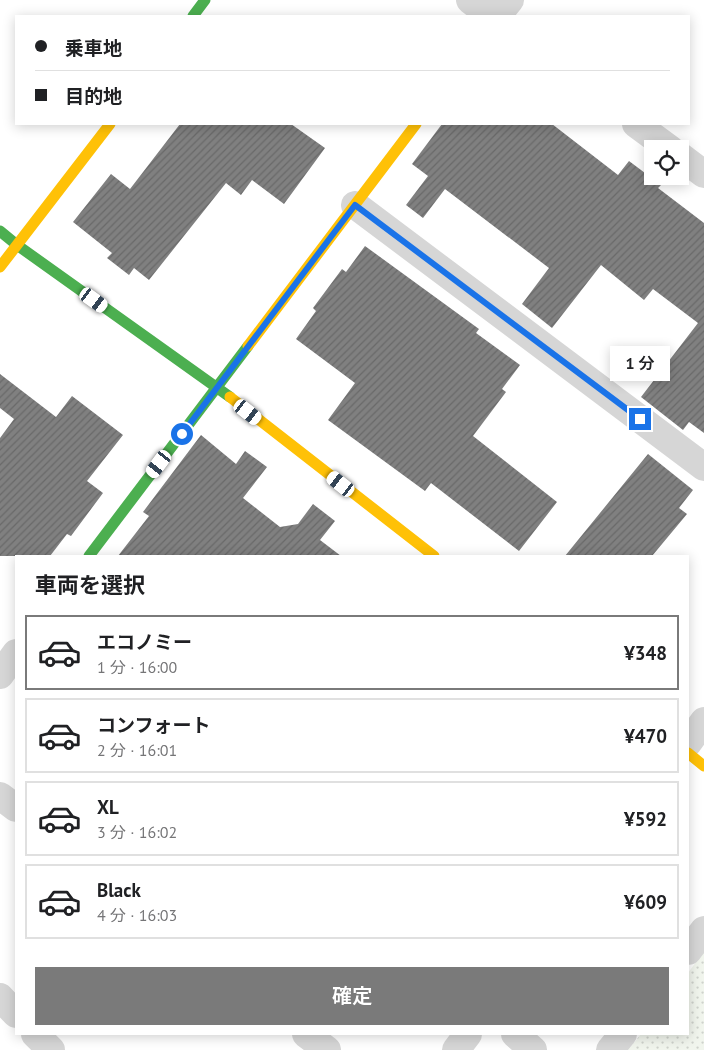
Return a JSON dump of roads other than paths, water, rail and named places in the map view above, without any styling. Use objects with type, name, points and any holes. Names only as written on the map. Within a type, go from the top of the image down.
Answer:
[{"type":"street","points":[[194,15],[205,0]]},
{"type":"street","points":[[470,0],[490,15]]},
{"type":"street","points":[[498,15],[510,0]]},
{"type":"street","points":[[0,267],[109,125]]},
{"type":"street","points":[[90,555],[415,125]]},
{"type":"street","points":[[637,125],[658,140]]},
{"type":"street","points":[[689,163],[704,174]]},
{"type":"street","points":[[355,205],[704,467]]},
{"type":"street","points":[[0,231],[217,387],[433,555]]},
{"type":"street","points":[[0,675],[15,654]]},
{"type":"street","points":[[689,742],[704,721]]},
{"type":"street","points":[[689,754],[704,766]]},
{"type":"street","points":[[0,796],[15,807]]},
{"type":"street","points":[[689,950],[704,930]]},
{"type":"street","points":[[0,997],[15,1013]]},
{"type":"street","points":[[36,1035],[51,1050]]},
{"type":"street","points":[[307,1035],[327,1050]]},
{"type":"street","points":[[456,1050],[467,1035]]},
{"type":"street","points":[[516,1035],[533,1050]]},
{"type":"street","points":[[610,1050],[622,1035]]}]
